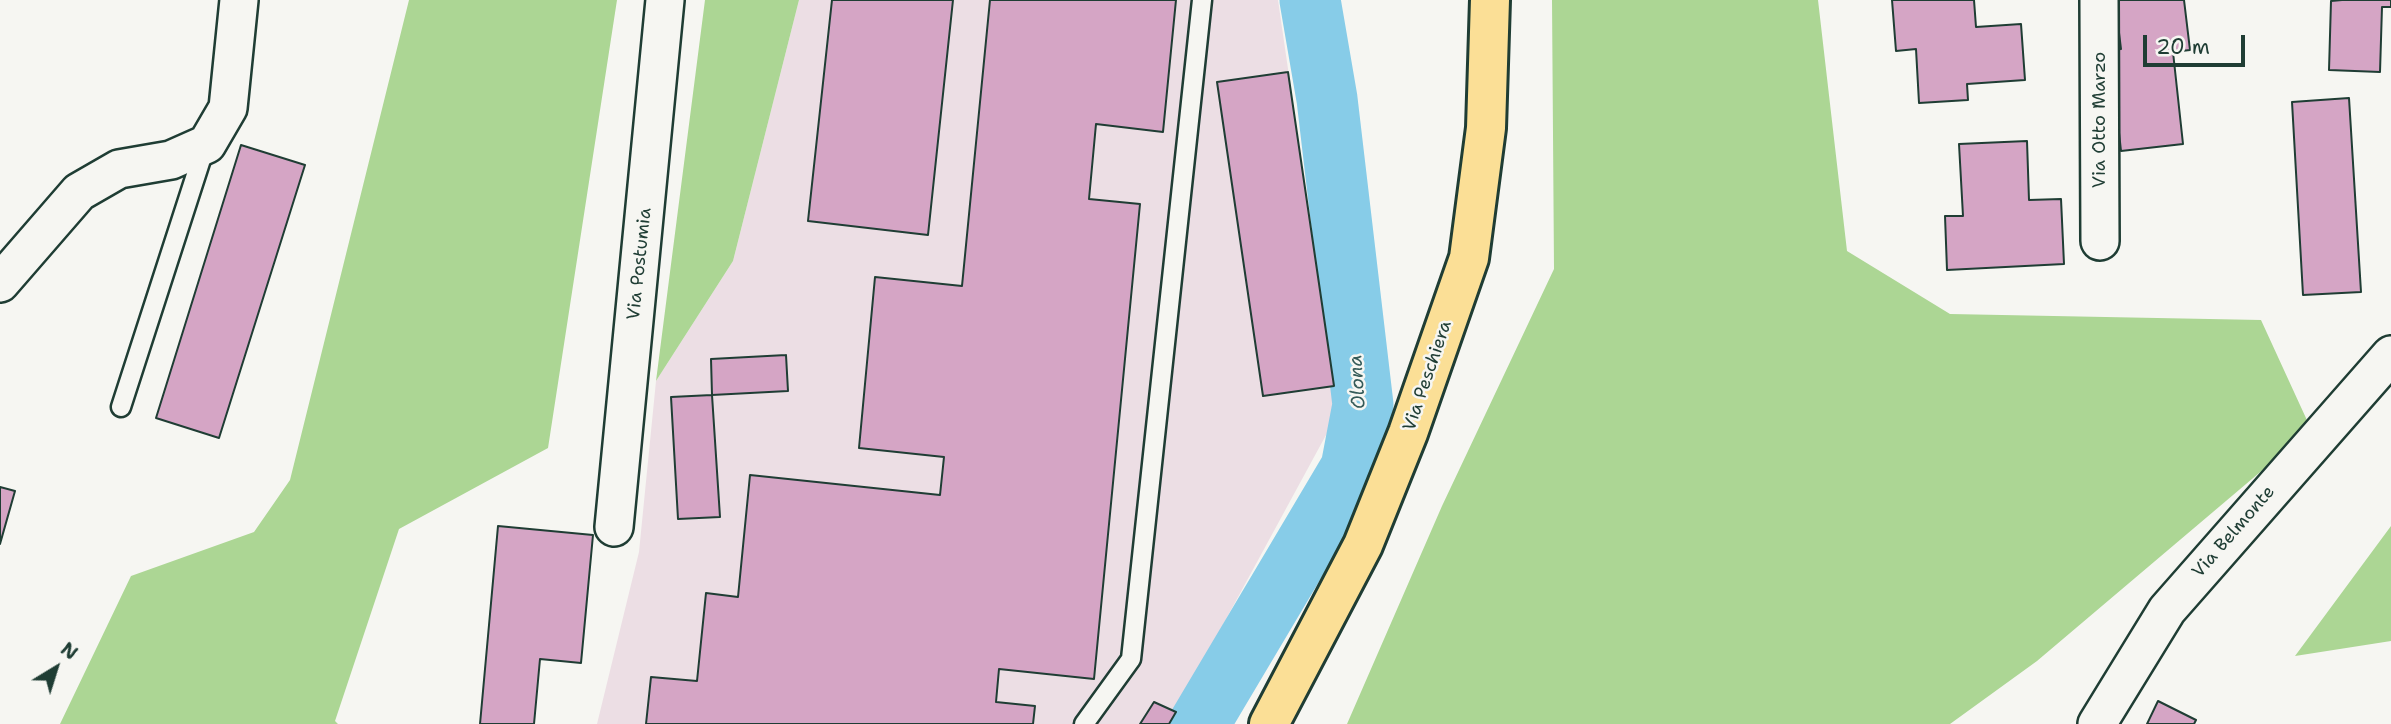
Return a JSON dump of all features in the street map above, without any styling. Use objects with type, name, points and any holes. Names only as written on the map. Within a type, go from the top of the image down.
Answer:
[{"type":"main road","name":"Via Peschiera","points":[[1269,724],[1363,545],[1408,433],[1469,258],[1486,128],[1490,0]]},
{"type":"street","points":[[0,282],[79,192],[119,169],[171,160],[206,144],[228,108],[239,0]]},
{"type":"street","name":"Via Postumia","points":[[614,527],[665,0]]},
{"type":"street","name":"Via Otto Marzo","points":[[2099,0],[2100,240]]},
{"type":"street","name":"Via Belmonte","points":[[2097,724],[2167,610],[2391,355]]},
{"type":"lane","points":[[1084,724],[1131,659],[1202,0]]},
{"type":"lane","points":[[121,407],[206,144]]},
{"type":"shaded area","points":[[799,0],[1278,0],[1334,386],[1332,424],[1169,724],[597,724],[639,552],[656,381],[733,261]]},
{"type":"green space","points":[[409,0],[617,0],[548,448],[399,529],[335,721],[338,724],[60,724],[131,576],[254,532],[290,480]]},
{"type":"green space","points":[[705,0],[799,0],[733,261],[656,381]]},
{"type":"green space","points":[[1552,0],[1818,0],[1847,251],[1950,314],[2261,320],[2311,429],[2037,661],[1950,724],[1347,724],[1442,506],[1554,269]]},
{"type":"green space","points":[[2391,526],[2391,641],[2295,656]]},
{"type":"building","points":[[832,0],[953,0],[928,235],[808,221]]},
{"type":"building","points":[[990,0],[1176,0],[1163,132],[1096,124],[1089,199],[1140,204],[1094,679],[999,669],[996,702],[1035,706],[1033,724],[646,724],[651,677],[697,681],[706,593],[738,597],[750,475],[940,495],[944,457],[859,448],[875,277],[962,286]]},
{"type":"building","points":[[1892,0],[1974,0],[1976,27],[2021,24],[2025,80],[1967,84],[1968,100],[1919,103],[1916,49],[1896,51]]},
{"type":"building","points":[[2115,0],[2184,0],[2190,50],[2173,52],[2183,144],[2121,151],[2110,50],[2121,49]]},
{"type":"building","points":[[2391,0],[2391,7],[2382,7],[2380,72],[2329,70],[2331,1]]},
{"type":"building","points":[[1288,72],[1334,386],[1263,396],[1217,82]]},
{"type":"building","points":[[2349,98],[2361,292],[2303,295],[2292,102]]},
{"type":"building","points":[[2027,141],[2029,200],[2061,199],[2064,264],[1947,270],[1945,216],[1963,216],[1959,144]]},
{"type":"building","points":[[241,145],[305,165],[219,438],[156,418]]},
{"type":"building","points":[[786,355],[788,391],[712,395],[711,359]]},
{"type":"building","points":[[712,395],[720,517],[678,519],[671,397]]},
{"type":"building","points":[[0,487],[15,491],[0,544]]},
{"type":"building","points":[[498,526],[593,535],[581,663],[540,659],[534,724],[480,724]]},
{"type":"building","points":[[2158,701],[2196,720],[2194,724],[2147,724]]},
{"type":"building","points":[[1154,702],[1176,712],[1169,724],[1140,724]]},
{"type":"waterway","name":"Olona","points":[[1199,724],[1351,468],[1363,405],[1327,99],[1310,0]]}]
